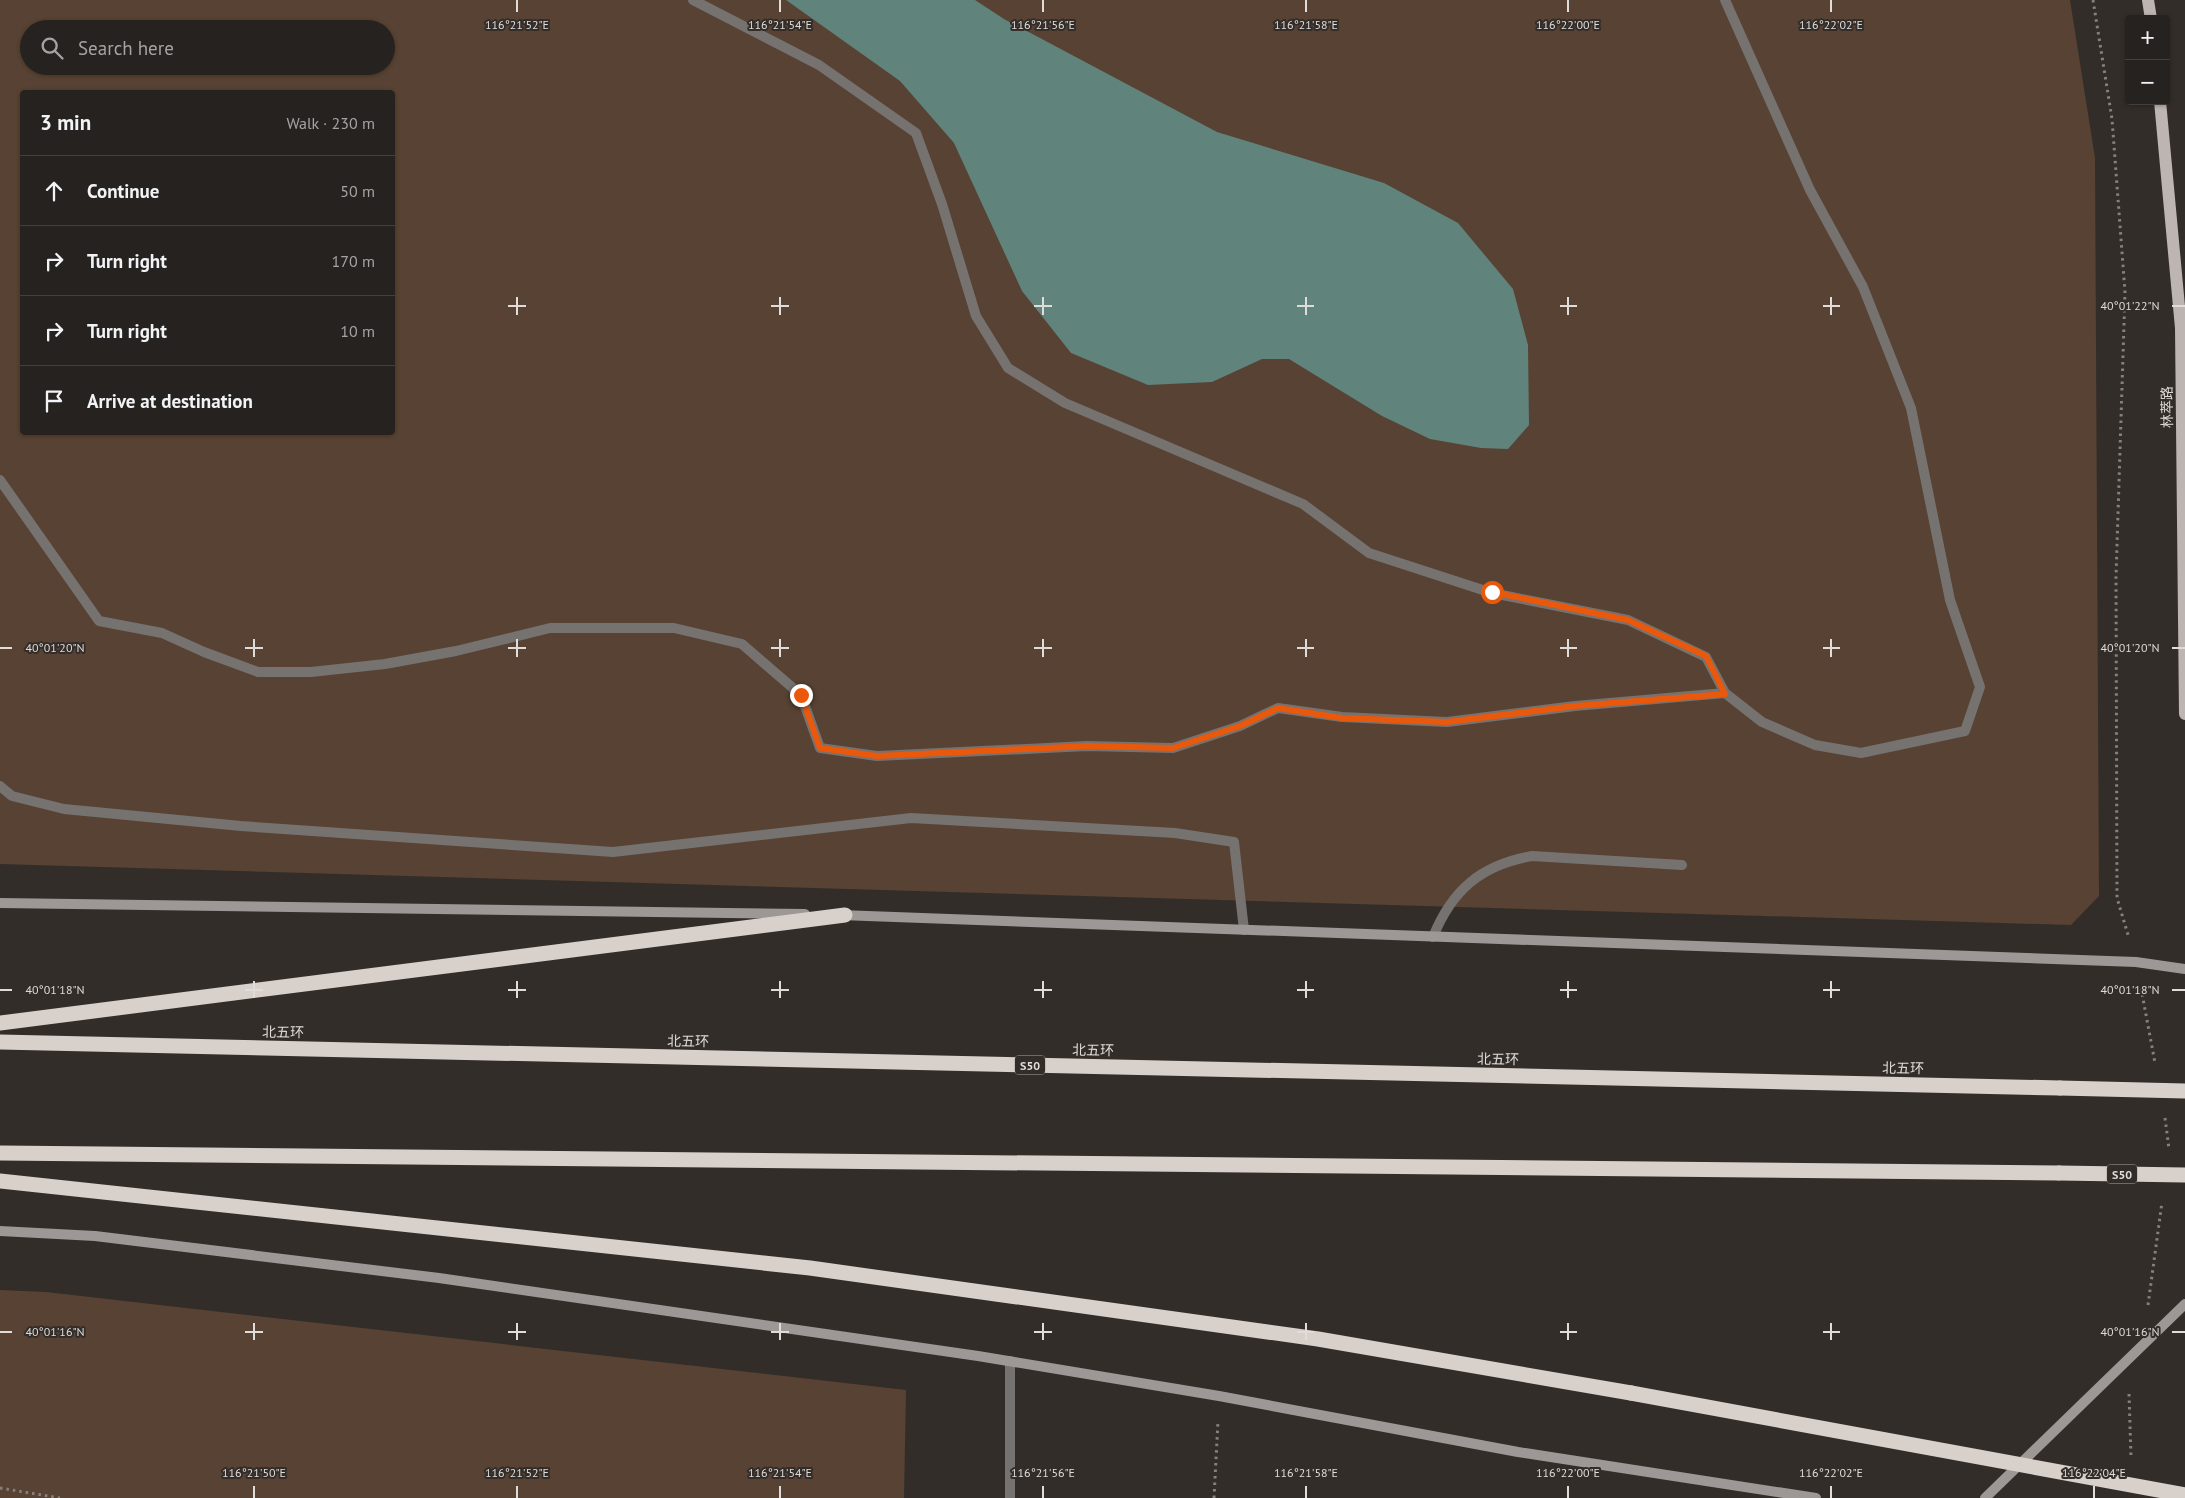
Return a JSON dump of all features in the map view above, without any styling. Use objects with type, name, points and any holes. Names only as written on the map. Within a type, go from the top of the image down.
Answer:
[{"type":"highway","points":[[0,1023],[845,915]]},
{"type":"highway","name":"北五环","points":[[0,1042],[2185,1091]]},
{"type":"highway","name":"S50","points":[[0,1153],[2185,1175]]},
{"type":"highway","points":[[0,1180],[810,1268],[1318,1339],[1631,1393],[2185,1496]]},
{"type":"main road","points":[[2148,0],[2150,15]]},
{"type":"main road","name":"林萃路","points":[[2160,105],[2181,328],[2185,714]]},
{"type":"street","points":[[0,903],[845,915],[2136,962],[2185,969]]},
{"type":"street","points":[[0,1231],[95,1236],[439,1278],[1010,1361],[1220,1396],[1518,1452],[1816,1498]]},
{"type":"street","points":[[1985,1498],[2185,1304]]},
{"type":"lane","points":[[693,0],[819,64],[916,134],[942,204],[976,316],[1008,368],[1065,403],[1303,504],[1369,553],[1492,592],[1628,620],[1706,656],[1725,694],[1762,722],[1815,745],[1860,752],[1965,731],[1980,687],[1950,600],[1911,408],[1863,287],[1810,190],[1725,0]]},
{"type":"lane","points":[[0,480],[99,622],[162,632],[204,652],[258,672],[312,672],[385,664],[456,651],[550,628],[674,628],[742,644],[801,695],[820,748],[877,756],[1088,746],[1173,748],[1240,726],[1278,708],[1342,718],[1447,722],[1575,706],[1725,694]]},
{"type":"lane","points":[[0,786],[12,796],[64,809],[240,826],[613,852],[911,818],[1176,833],[1234,842],[1244,930]]},
{"type":"lane","points":[[1433,937],[1448,905],[1459,892],[1492,867],[1512,860],[1532,856],[1682,865]]},
{"type":"lane","points":[[1010,1361],[1010,1498]]},
{"type":"path","points":[[2093,0],[2112,119],[2125,292],[2116,576],[2117,898],[2136,962],[2156,1067]]},
{"type":"path","points":[[2165,1115],[2170,1143],[2169,1153]]},
{"type":"path","points":[[2148,1306],[2162,1201]]},
{"type":"path","points":[[2131,1459],[2129,1380],[2137,1351]]},
{"type":"path","points":[[1214,1498],[1220,1396]]},
{"type":"path","points":[[0,1488],[60,1498]]},
{"type":"shaded area","points":[[0,0],[2070,0],[2095,158],[2099,896],[2071,925],[0,864]]},
{"type":"shaded area","points":[[0,1290],[46,1292],[906,1390],[904,1498],[0,1498]]},
{"type":"water","points":[[786,0],[975,0],[1004,19],[1217,132],[1384,183],[1458,223],[1513,289],[1528,345],[1529,425],[1508,449],[1481,448],[1430,439],[1382,416],[1289,359],[1262,359],[1212,382],[1148,385],[1071,353],[1022,291],[954,143],[900,81]]},
{"type":"route","points":[[801,695],[820,748],[877,756],[1088,746],[1173,748],[1240,726],[1278,708],[1342,718],[1447,722],[1575,706],[1725,694],[1706,656],[1628,620],[1492,592]]}]
